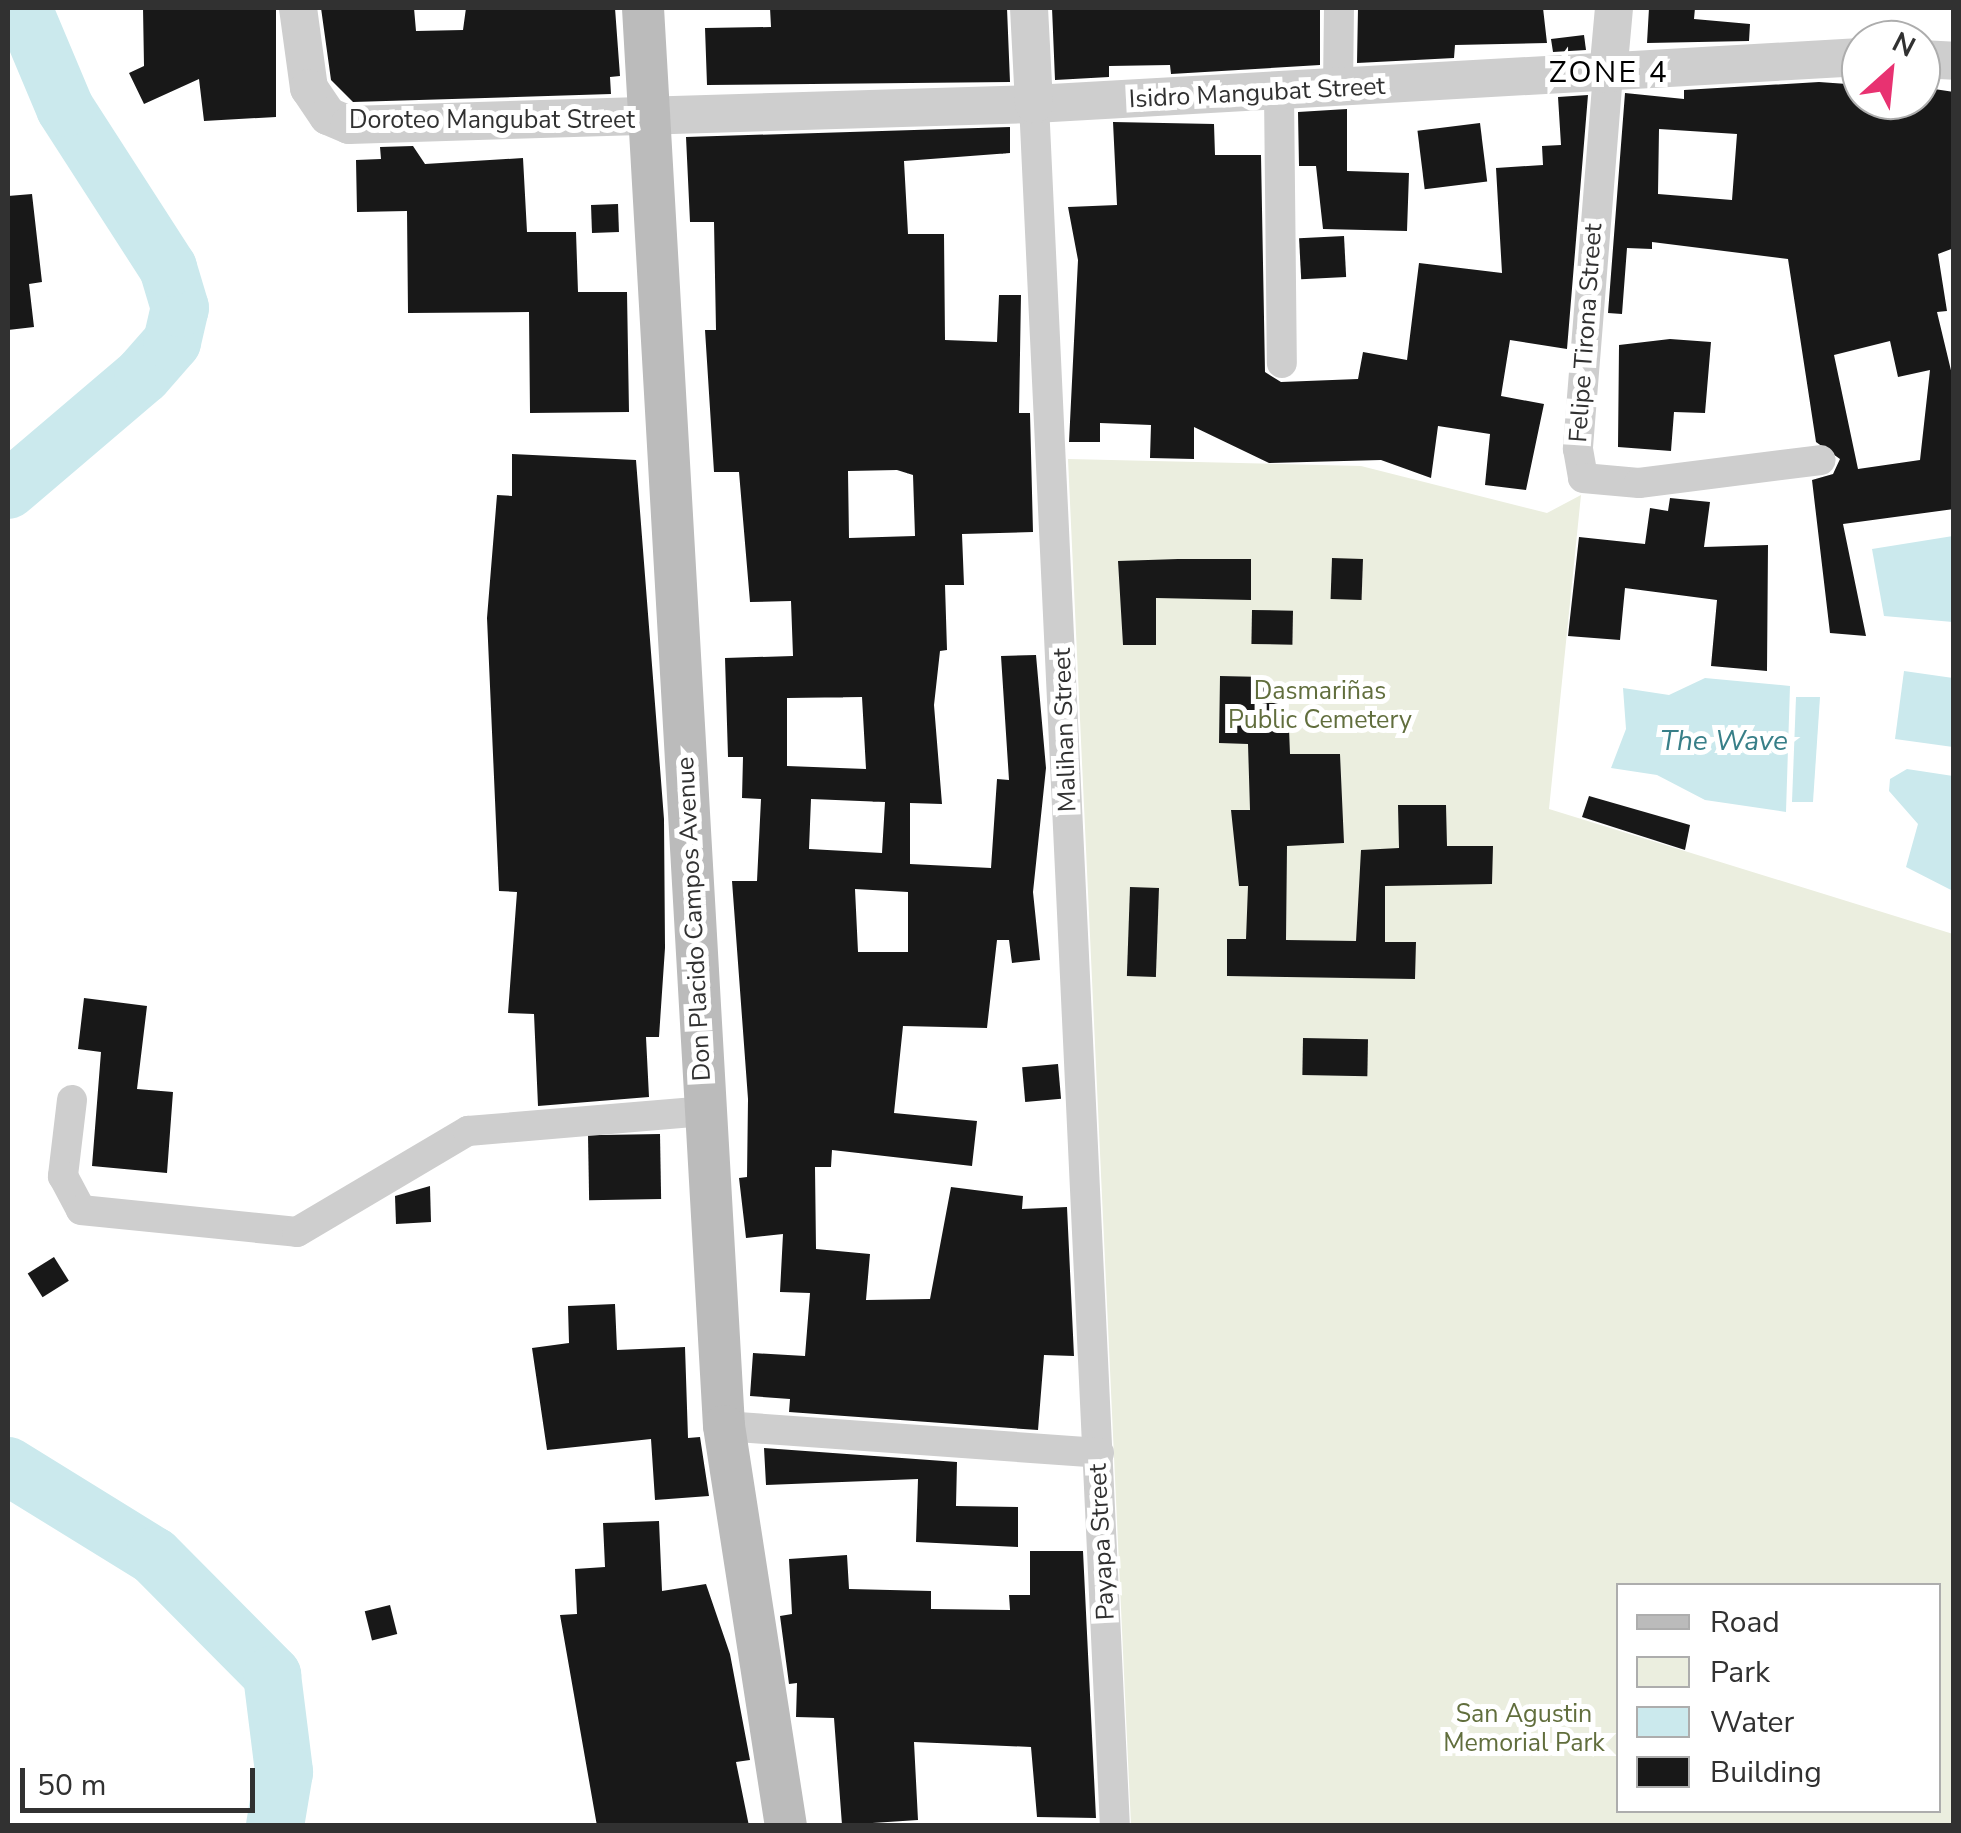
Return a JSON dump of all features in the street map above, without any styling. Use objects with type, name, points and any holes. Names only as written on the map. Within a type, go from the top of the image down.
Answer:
[{"type":"main road","name":"Don Placido Campos Avenue","points":[[644,8],[724,1426],[786,1826]]},
{"type":"street","name":"Doroteo Mangubat Street","points":[[298,8],[309,88],[338,122],[652,118]]},
{"type":"street","name":"Malihan Street","points":[[1029,8],[1099,1453]]},
{"type":"street","points":[[1338,89],[1339,8]]},
{"type":"street","name":"Felipe Tirona Street","points":[[1614,8],[1578,449],[1583,478],[1639,483],[1821,460]]},
{"type":"street","name":"Isidro Mangubat Street","points":[[652,118],[1279,92],[1841,58]]},
{"type":"street","points":[[1279,92],[1282,363]]},
{"type":"street","points":[[72,1100],[63,1176],[82,1210],[297,1232],[468,1132],[704,1111]]},
{"type":"street","name":"Payapa Street","points":[[724,1426],[1099,1453],[1115,1826]]},
{"type":"green space","name":"Dasmariñas Public Cemetery","points":[[1068,459],[1361,466],[1547,513],[1581,495],[1549,809],[1953,934],[1953,1825],[1131,1825]]},
{"type":"water","points":[[1953,536],[1953,622],[1884,616],[1872,549]]},
{"type":"water","points":[[1904,671],[1953,678],[1953,747],[1895,739]]},
{"type":"water","name":"The Wave","points":[[1705,678],[1790,686],[1786,812],[1705,800],[1657,775],[1611,768],[1626,729],[1623,688],[1669,695]]},
{"type":"water","points":[[1796,697],[1820,697],[1813,802],[1792,802]]},
{"type":"water","points":[[1907,769],[1953,776],[1953,891],[1906,867],[1918,824],[1889,791],[1890,779]]},
{"type":"building","points":[[143,8],[276,8],[276,117],[204,121],[199,79],[144,104],[129,73],[144,66]]},
{"type":"building","points":[[321,8],[414,8],[416,31],[463,30],[466,8],[615,8],[620,76],[610,77],[611,94],[353,102],[331,80]]},
{"type":"building","points":[[770,8],[1007,8],[1010,82],[707,85],[705,28],[771,27]]},
{"type":"building","points":[[1052,8],[1320,8],[1320,65],[1171,74],[1170,65],[1109,66],[1109,77],[1055,80]]},
{"type":"building","points":[[1358,8],[1543,8],[1547,43],[1455,45],[1454,58],[1357,63]]},
{"type":"building","points":[[1649,8],[1695,8],[1694,19],[1750,24],[1749,41],[1647,43]]},
{"type":"building","points":[[1584,35],[1586,50],[1553,52],[1551,39]]},
{"type":"building","points":[[1841,84],[1841,120],[1941,120],[1941,90],[1954,92],[1954,248],[1938,254],[1947,311],[1937,312],[1954,383],[1954,509],[1843,524],[1866,636],[1830,633],[1812,480],[1833,474],[1840,459],[1816,442],[1788,259],[1652,242],[1652,249],[1627,248],[1622,314],[1608,313],[1625,93],[1684,99],[1684,90]],"holes":[[[1659,129],[1737,134],[1732,200],[1658,194]],[[1890,341],[1898,377],[1930,370],[1920,460],[1858,469],[1834,355]]]},
{"type":"building","points":[[1588,95],[1567,349],[1510,340],[1501,396],[1544,404],[1526,490],[1485,485],[1490,434],[1438,426],[1431,478],[1381,460],[1269,463],[1194,427],[1194,459],[1150,458],[1151,425],[1100,423],[1100,442],[1069,442],[1078,260],[1068,207],[1117,205],[1113,122],[1214,124],[1215,155],[1261,155],[1265,372],[1281,382],[1358,379],[1363,352],[1407,360],[1419,263],[1502,273],[1496,168],[1543,165],[1542,146],[1561,145],[1558,97]]},
{"type":"building","points":[[1347,109],[1347,171],[1409,173],[1407,231],[1323,229],[1316,166],[1299,166],[1298,112]]},
{"type":"building","points":[[1480,123],[1487,182],[1425,189],[1417,131]]},
{"type":"building","points":[[1010,127],[1010,153],[904,161],[908,234],[944,234],[945,340],[997,342],[999,295],[1021,295],[1019,413],[1030,413],[1033,532],[962,534],[964,585],[945,585],[947,650],[940,651],[934,705],[942,804],[910,803],[910,864],[991,868],[997,779],[1009,780],[1001,656],[1036,655],[1046,768],[1033,892],[1040,960],[1012,963],[1009,940],[997,940],[987,1028],[903,1026],[894,1113],[977,1121],[972,1166],[832,1150],[831,1167],[815,1167],[816,1249],[870,1254],[866,1300],[930,1299],[951,1187],[1023,1196],[1022,1209],[1067,1207],[1074,1356],[1044,1355],[1038,1430],[789,1412],[790,1399],[750,1396],[753,1353],[805,1356],[810,1293],[780,1292],[783,1234],[746,1238],[739,1178],[747,1177],[748,1099],[732,881],[757,881],[761,799],[742,798],[743,757],[728,757],[725,658],[793,656],[791,601],[750,602],[739,472],[714,472],[705,330],[716,330],[714,222],[690,222],[686,137]],"holes":[[[897,470],[913,475],[915,536],[849,538],[848,471]],[[862,697],[866,769],[787,766],[787,698]],[[811,799],[885,802],[882,853],[809,849]],[[855,889],[908,892],[908,952],[858,952]]]},
{"type":"building","points":[[413,146],[425,164],[523,158],[527,232],[576,232],[578,292],[627,292],[629,412],[530,413],[529,312],[408,313],[407,211],[357,212],[356,160],[381,159],[380,147]]},
{"type":"building","points":[[32,194],[42,282],[29,284],[34,327],[8,330],[8,196]]},
{"type":"building","points":[[618,204],[619,232],[592,233],[591,205]]},
{"type":"building","points":[[1344,236],[1346,277],[1301,279],[1299,238]]},
{"type":"building","points":[[1670,339],[1711,342],[1705,413],[1674,412],[1671,451],[1618,447],[1619,345]]},
{"type":"building","points":[[512,454],[636,460],[664,819],[665,948],[659,1037],[646,1037],[649,1097],[538,1106],[534,1014],[508,1013],[517,892],[499,891],[487,618],[497,495],[512,496]]},
{"type":"building","points":[[1670,498],[1710,502],[1704,547],[1768,545],[1767,671],[1711,666],[1717,600],[1625,588],[1620,640],[1568,636],[1579,537],[1645,544],[1650,508],[1668,511]]},
{"type":"building","points":[[1332,558],[1363,559],[1362,600],[1331,599]]},
{"type":"building","points":[[1251,559],[1251,600],[1156,598],[1156,645],[1123,645],[1118,561]]},
{"type":"building","points":[[1252,610],[1293,611],[1292,645],[1251,644]]},
{"type":"building","points":[[1220,676],[1265,677],[1265,703],[1288,703],[1290,754],[1340,754],[1344,843],[1287,846],[1286,940],[1356,941],[1361,850],[1399,848],[1398,805],[1446,805],[1447,846],[1493,846],[1492,884],[1385,886],[1385,942],[1416,942],[1415,979],[1227,976],[1227,939],[1246,939],[1248,886],[1239,886],[1231,810],[1250,810],[1248,744],[1219,743]]},
{"type":"building","points":[[1589,796],[1690,825],[1685,850],[1582,817]]},
{"type":"building","points":[[1130,887],[1159,888],[1156,977],[1127,976]]},
{"type":"building","points":[[84,998],[147,1006],[137,1089],[173,1092],[167,1173],[92,1166],[101,1052],[78,1049]]},
{"type":"building","points":[[1303,1038],[1368,1039],[1367,1076],[1302,1075]]},
{"type":"building","points":[[1058,1064],[1061,1099],[1025,1102],[1022,1067]]},
{"type":"building","points":[[660,1134],[661,1199],[589,1200],[588,1135]]},
{"type":"building","points":[[430,1186],[431,1222],[396,1224],[395,1196]]},
{"type":"building","points":[[54,1257],[69,1281],[43,1297],[28,1273]]},
{"type":"building","points":[[615,1304],[617,1350],[685,1347],[688,1438],[700,1437],[709,1496],[655,1500],[651,1439],[547,1450],[532,1348],[569,1343],[568,1306]]},
{"type":"building","points":[[764,1448],[957,1462],[956,1506],[1018,1507],[1018,1547],[916,1542],[918,1479],[766,1485]]},
{"type":"building","points":[[659,1521],[662,1591],[706,1584],[730,1654],[750,1760],[736,1762],[749,1826],[597,1826],[560,1615],[577,1614],[575,1569],[605,1567],[603,1523]]},
{"type":"building","points":[[1030,1551],[1083,1551],[1096,1818],[1037,1817],[1031,1747],[914,1742],[918,1820],[842,1825],[834,1718],[796,1717],[797,1683],[789,1684],[780,1616],[792,1614],[789,1559],[847,1555],[849,1589],[931,1591],[931,1609],[1010,1610],[1009,1595],[1030,1595]]},
{"type":"building","points":[[390,1605],[397,1634],[372,1640],[365,1611]]},
{"type":"waterway","points":[[8,490],[143,375],[172,342],[180,308],[168,268],[65,108],[23,8]]},
{"type":"waterway","points":[[8,1466],[154,1556],[272,1675],[284,1772],[275,1826]]},
{"type":"district","name":"ZONE 4","points":[[1609,73]]},
{"type":"park label","name":"San Agustin Memorial Park","points":[[1524,1730]]}]
